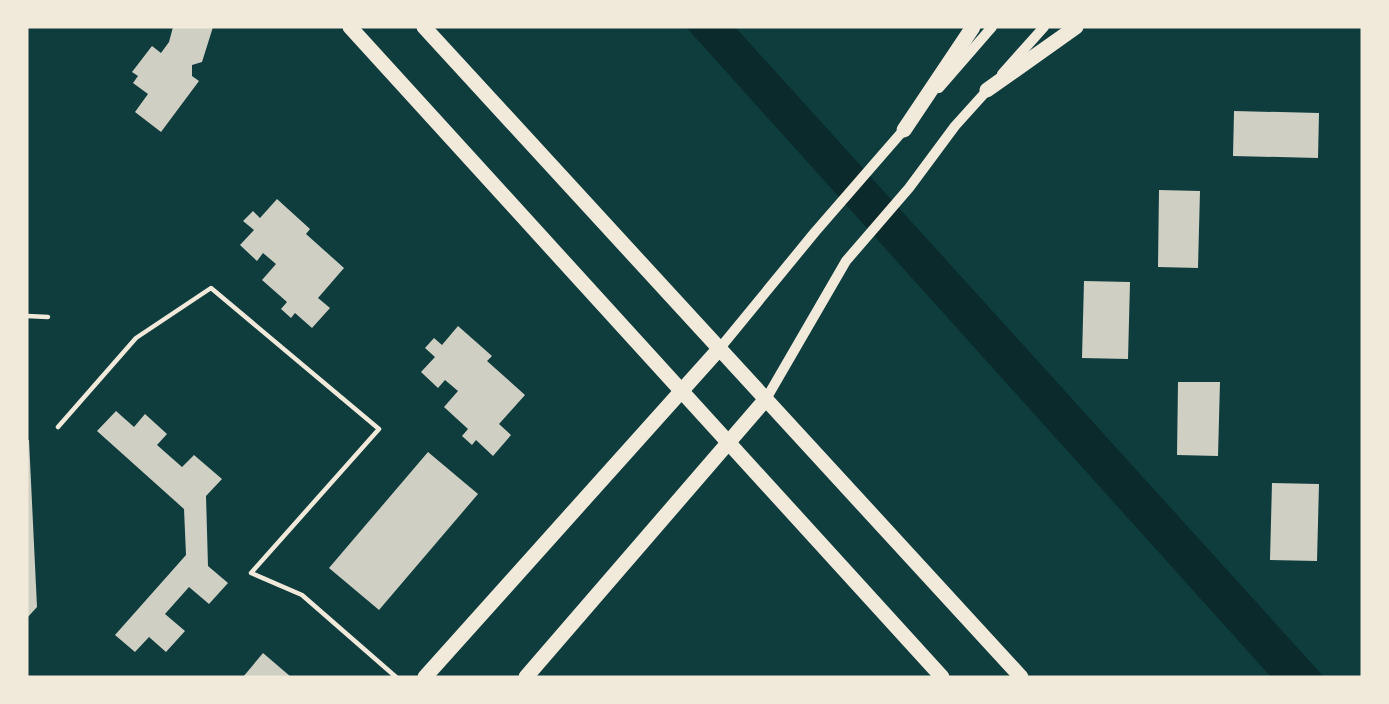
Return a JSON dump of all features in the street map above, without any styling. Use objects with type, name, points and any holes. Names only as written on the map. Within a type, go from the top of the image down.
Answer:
[{"type":"main road","points":[[350,27],[942,677]]},
{"type":"main road","points":[[424,27],[1021,677]]},
{"type":"main road","points":[[904,130],[973,27]]},
{"type":"main road","points":[[987,90],[1076,27]]},
{"type":"main road","points":[[425,677],[720,348]]},
{"type":"main road","points":[[526,677],[766,399]]},
{"type":"street","points":[[720,348],[815,232],[992,27]]},
{"type":"street","points":[[766,399],[846,261],[909,188],[955,126],[1044,27]]},
{"type":"lane","points":[[58,427],[136,338],[211,288],[379,429],[251,573],[302,595],[396,677]]},
{"type":"lane","points":[[27,316],[48,317]]},
{"type":"water","points":[[686,27],[735,27],[1324,677],[1271,677]]},
{"type":"building","points":[[173,27],[213,27],[202,62],[192,65],[192,76],[199,81],[161,132],[135,112],[148,94],[133,83],[138,76],[132,72],[152,46],[161,53],[169,42]]},
{"type":"building","points":[[1234,111],[1319,113],[1318,158],[1233,156]]},
{"type":"building","points":[[1159,190],[1200,191],[1198,268],[1158,267]]},
{"type":"building","points":[[277,199],[310,229],[306,234],[344,268],[318,298],[330,308],[312,328],[295,313],[291,318],[281,309],[287,302],[262,280],[276,264],[263,253],[257,261],[240,245],[254,230],[243,221],[253,211],[260,218]]},
{"type":"building","points":[[1084,281],[1130,282],[1128,359],[1082,358]]},
{"type":"building","points":[[458,326],[492,356],[487,361],[525,395],[499,424],[511,435],[493,456],[476,440],[472,445],[462,436],[468,429],[444,407],[458,391],[445,380],[438,388],[421,372],[435,357],[425,348],[434,338],[442,345]]},
{"type":"building","points":[[1178,382],[1220,382],[1218,456],[1177,455]]},
{"type":"building","points":[[116,411],[134,427],[145,414],[167,434],[157,445],[182,467],[194,455],[222,479],[206,496],[208,566],[228,583],[209,604],[189,587],[165,614],[185,631],[166,652],[149,637],[135,652],[115,635],[186,555],[184,509],[97,431]]},
{"type":"building","points":[[27,440],[29,440],[37,607],[27,618]]},
{"type":"building","points":[[428,452],[478,494],[379,610],[329,568]]},
{"type":"building","points":[[1272,483],[1319,484],[1317,561],[1270,560]]},
{"type":"building","points":[[263,653],[291,677],[243,677]]}]
